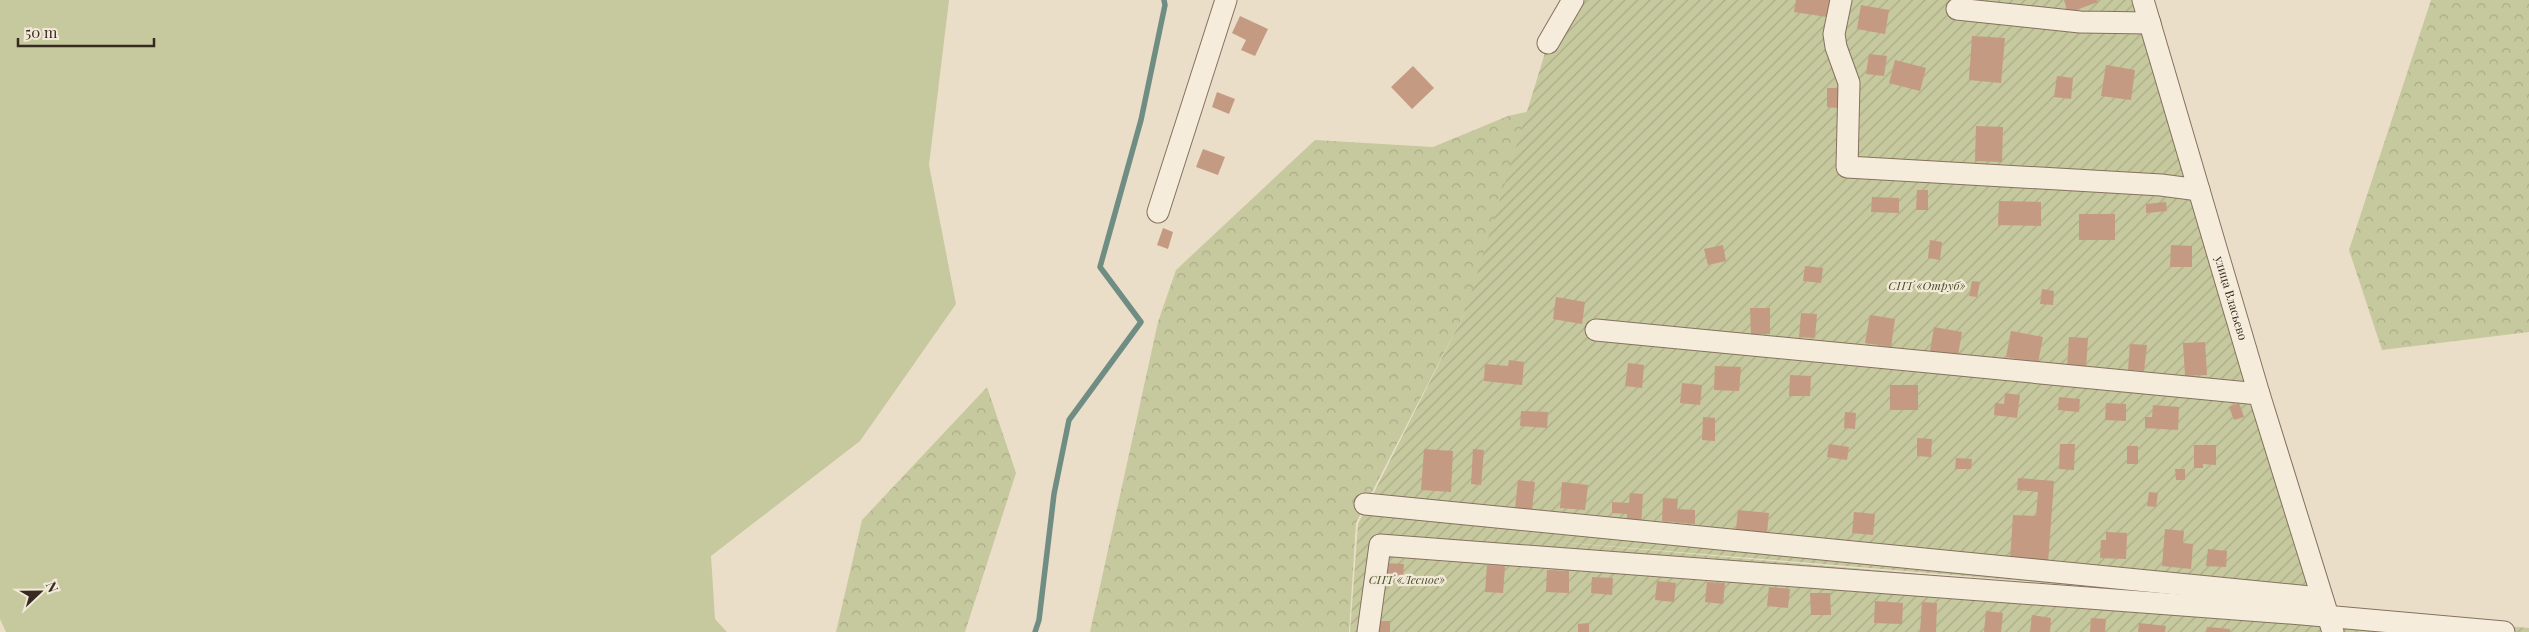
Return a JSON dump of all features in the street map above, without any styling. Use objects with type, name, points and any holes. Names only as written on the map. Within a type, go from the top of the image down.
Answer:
[{"type":"street","points":[[1158,212],[1226,0]]},
{"type":"street","points":[[1548,43],[1572,0]]},
{"type":"street","points":[[1841,0],[1834,34],[1836,47],[1849,82],[1847,167],[2162,185],[2199,190]]},
{"type":"street","name":"улица Власьево","points":[[2143,0],[2259,394],[2327,615]]},
{"type":"street","points":[[1957,9],[2080,22],[2150,23]]},
{"type":"street","points":[[1596,330],[2259,394]]},
{"type":"street","points":[[1365,504],[2327,615],[2504,632]]},
{"type":"street","points":[[1368,632],[1380,544],[2327,615]]},
{"type":"green space","points":[[0,0],[949,0],[929,165],[956,304],[860,441],[711,556],[715,619],[727,632],[6,632],[0,619]]},
{"type":"green space","name":"СНТ «Отруб»","points":[[1573,0],[2143,0],[2321,606],[1524,539],[2529,628],[2529,632],[1350,632],[1358,524],[1466,310],[1548,43]]},
{"type":"green space","points":[[2431,0],[2529,0],[2529,332],[2382,350],[2349,250]]},
{"type":"green space","points":[[1721,69],[1478,287],[1356,523],[1349,632],[1090,632],[1158,322],[1176,270],[1315,140],[1433,147],[1508,116]]},
{"type":"green space","points":[[987,387],[1016,473],[965,632],[836,632],[862,520]]},
{"type":"building","points":[[1796,0],[1830,0],[1827,17],[1794,12]]},
{"type":"building","points":[[2064,0],[2097,0],[2098,2],[2068,13]]},
{"type":"building","points":[[1861,5],[1889,10],[1885,34],[1857,29]]},
{"type":"building","points":[[1240,16],[1268,29],[1255,56],[1241,50],[1246,40],[1232,33]]},
{"type":"building","points":[[1972,36],[2005,38],[2001,83],[1969,80]]},
{"type":"building","points":[[1869,54],[1887,56],[1884,76],[1866,74]]},
{"type":"building","points":[[1895,60],[1926,68],[1920,91],[1889,83]]},
{"type":"building","points":[[2106,65],[2135,70],[2131,100],[2101,96]]},
{"type":"building","points":[[1413,66],[1434,88],[1412,109],[1391,87]]},
{"type":"building","points":[[2057,76],[2073,78],[2071,99],[2054,97]]},
{"type":"building","points":[[1827,88],[1838,88],[1837,108],[1827,107]]},
{"type":"building","points":[[1217,92],[1235,99],[1229,114],[1212,107]]},
{"type":"building","points":[[1976,126],[2003,127],[2002,162],[1975,161]]},
{"type":"building","points":[[1203,149],[1225,157],[1218,175],[1196,167]]},
{"type":"building","points":[[1917,190],[1928,190],[1928,210],[1916,210]]},
{"type":"building","points":[[1872,197],[1899,198],[1899,213],[1871,212]]},
{"type":"building","points":[[1999,201],[2041,202],[2041,226],[1998,225]]},
{"type":"building","points":[[2166,202],[2167,211],[2146,213],[2146,204]]},
{"type":"building","points":[[2079,214],[2115,214],[2115,240],[2079,240]]},
{"type":"building","points":[[1163,228],[1173,232],[1168,249],[1157,245]]},
{"type":"building","points":[[1930,240],[1942,242],[1940,260],[1928,258]]},
{"type":"building","points":[[1723,245],[1726,261],[1708,265],[1704,249]]},
{"type":"building","points":[[2171,245],[2192,246],[2192,267],[2170,267]]},
{"type":"building","points":[[1805,266],[1823,268],[1821,283],[1803,281]]},
{"type":"building","points":[[1972,281],[1980,282],[1977,297],[1969,296]]},
{"type":"building","points":[[2042,289],[2054,291],[2053,305],[2040,304]]},
{"type":"building","points":[[1556,297],[1585,302],[1582,324],[1553,319]]},
{"type":"building","points":[[1750,308],[1770,308],[1770,334],[1751,334]]},
{"type":"building","points":[[1801,313],[1817,314],[1815,338],[1799,337]]},
{"type":"building","points":[[1870,315],[1895,319],[1891,347],[1865,343]]},
{"type":"building","points":[[1934,327],[1962,332],[1958,355],[1930,351]]},
{"type":"building","points":[[2011,331],[2043,337],[2038,363],[2006,357]]},
{"type":"building","points":[[2069,337],[2088,338],[2086,368],[2067,367]]},
{"type":"building","points":[[2205,342],[2207,375],[2185,376],[2183,343]]},
{"type":"building","points":[[2130,344],[2147,345],[2144,371],[2128,370]]},
{"type":"building","points":[[1509,360],[1524,362],[1522,385],[1484,381],[1485,364],[1508,366]]},
{"type":"building","points":[[1628,363],[1644,365],[1642,388],[1625,386]]},
{"type":"building","points":[[1715,366],[1741,367],[1739,391],[1714,390]]},
{"type":"building","points":[[1790,375],[1811,376],[1810,396],[1789,396]]},
{"type":"building","points":[[1682,383],[1702,385],[1700,405],[1680,403]]},
{"type":"building","points":[[1890,385],[1918,385],[1918,410],[1890,410]]},
{"type":"building","points":[[2005,393],[2020,395],[2017,418],[1994,415],[1995,403],[2004,404]]},
{"type":"building","points":[[2059,397],[2080,399],[2079,412],[2058,410]]},
{"type":"building","points":[[2106,403],[2126,404],[2126,421],[2105,420]]},
{"type":"building","points":[[2239,403],[2244,417],[2234,420],[2229,407]]},
{"type":"building","points":[[2153,405],[2179,407],[2178,430],[2145,428],[2145,417],[2152,417]]},
{"type":"building","points":[[1521,411],[1548,412],[1547,428],[1520,426]]},
{"type":"building","points":[[1845,412],[1856,413],[1855,429],[1844,428]]},
{"type":"building","points":[[1703,417],[1715,418],[1715,441],[1702,440]]},
{"type":"building","points":[[1917,438],[1932,439],[1931,457],[1917,456]]},
{"type":"building","points":[[1829,444],[1849,447],[1847,460],[1827,457]]},
{"type":"building","points":[[2060,444],[2075,444],[2074,470],[2059,469]]},
{"type":"building","points":[[2194,445],[2216,445],[2216,465],[2203,464],[2203,468],[2194,468]]},
{"type":"building","points":[[2127,446],[2138,446],[2138,464],[2127,464]]},
{"type":"building","points":[[1424,449],[1453,451],[1451,492],[1421,490]]},
{"type":"building","points":[[1473,449],[1484,450],[1481,485],[1471,484]]},
{"type":"building","points":[[1956,458],[1972,459],[1971,469],[1955,469]]},
{"type":"building","points":[[2175,469],[2185,469],[2185,480],[2176,480]]},
{"type":"building","points":[[2018,478],[2054,481],[2048,563],[2010,560],[2013,515],[2036,516],[2038,492],[2017,490]]},
{"type":"building","points":[[1518,480],[1535,482],[1532,510],[1515,509]]},
{"type":"building","points":[[1562,482],[1588,485],[1585,510],[1560,508]]},
{"type":"building","points":[[2149,492],[2158,493],[2156,507],[2147,506]]},
{"type":"building","points":[[1630,493],[1643,494],[1641,527],[1626,526],[1627,514],[1612,513],[1612,502],[1629,503]]},
{"type":"building","points":[[1663,498],[1678,499],[1677,509],[1695,510],[1695,524],[1662,521]]},
{"type":"building","points":[[1738,510],[1769,513],[1767,533],[1736,530]]},
{"type":"building","points":[[1854,512],[1875,514],[1873,535],[1852,533]]},
{"type":"building","points":[[2165,529],[2184,531],[2183,543],[2193,544],[2191,569],[2162,566]]},
{"type":"building","points":[[2106,532],[2127,533],[2126,559],[2100,558],[2101,540],[2106,540]]},
{"type":"building","points":[[2208,549],[2227,551],[2226,567],[2206,566]]},
{"type":"building","points":[[1383,563],[1404,564],[1403,576],[1382,575]]},
{"type":"building","points":[[1487,565],[1505,566],[1503,593],[1485,592]]},
{"type":"building","points":[[1547,570],[1569,571],[1569,593],[1546,592]]},
{"type":"building","points":[[1592,577],[1613,578],[1612,595],[1591,593]]},
{"type":"building","points":[[1657,581],[1676,583],[1674,602],[1655,600]]},
{"type":"building","points":[[1707,582],[1725,583],[1723,604],[1705,602]]},
{"type":"building","points":[[1769,587],[1790,589],[1788,608],[1767,606]]},
{"type":"building","points":[[1810,593],[1830,593],[1831,615],[1811,615]]},
{"type":"building","points":[[1875,601],[1903,603],[1902,624],[1874,623]]},
{"type":"building","points":[[1922,602],[1937,603],[1936,632],[1920,632]]},
{"type":"building","points":[[1986,611],[2003,613],[2001,632],[1984,632]]},
{"type":"building","points":[[2032,615],[2051,618],[2050,632],[2030,632]]},
{"type":"building","points":[[2091,618],[2106,619],[2105,632],[2090,632]]},
{"type":"building","points":[[1372,621],[1390,621],[1390,632],[1372,632]]},
{"type":"building","points":[[1589,623],[1589,632],[1578,632],[1578,624]]},
{"type":"building","points":[[2139,623],[2166,626],[2165,632],[2138,632]]},
{"type":"building","points":[[2207,627],[2230,629],[2230,632],[2206,632]]},
{"type":"waterway","points":[[1035,632],[1039,620],[1054,494],[1069,420],[1141,322],[1100,267],[1141,120],[1165,5],[1164,0]]},
{"type":"park label","name":"СНТ «Лесное»","points":[[1407,580]]}]
